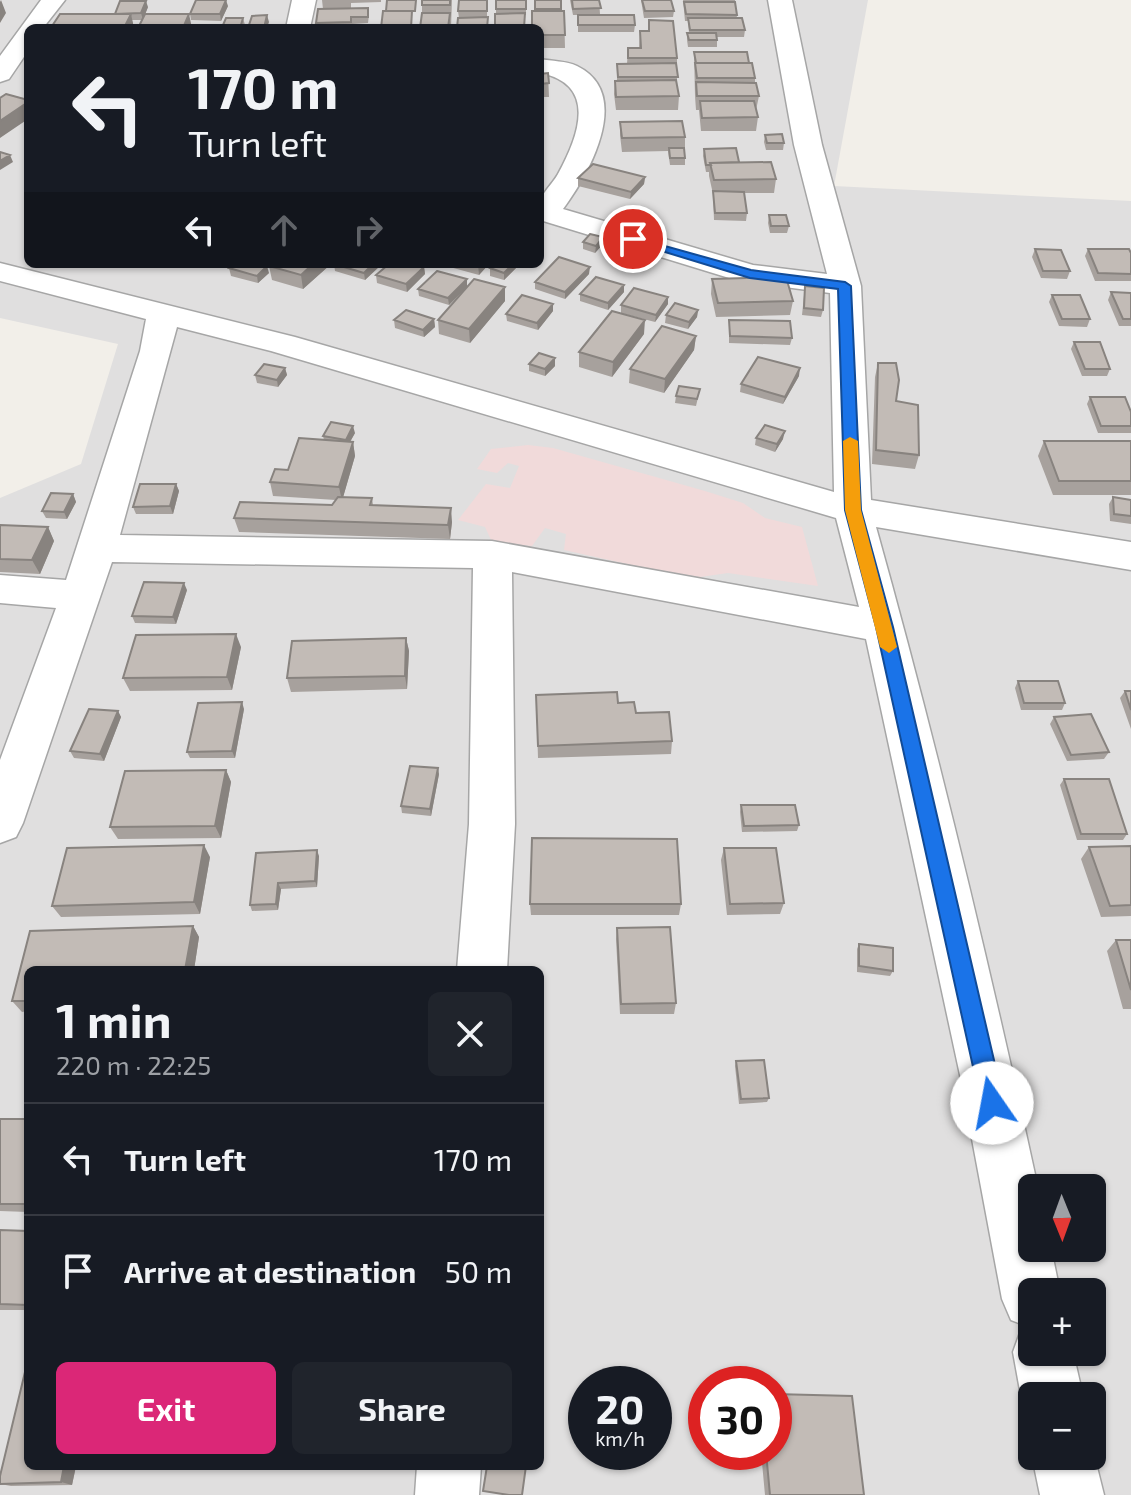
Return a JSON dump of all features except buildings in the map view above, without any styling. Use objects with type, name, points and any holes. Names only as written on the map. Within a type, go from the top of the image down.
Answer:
[{"type":"street","points":[[35,24],[53,0]]},
{"type":"street","points":[[299,24],[304,0]]},
{"type":"street","points":[[780,0],[808,145],[845,286],[853,510],[884,627],[987,1075],[1028,1278]]},
{"type":"street","points":[[7,79],[24,43]]},
{"type":"street","points":[[544,67],[574,71],[586,82],[591,102],[585,149],[562,194],[544,210]]},
{"type":"street","points":[[544,211],[750,274],[845,286]]},
{"type":"street","points":[[13,269],[163,316],[283,344],[853,510],[1131,556]]},
{"type":"street","points":[[0,823],[97,548],[152,365],[163,316]]},
{"type":"street","points":[[97,548],[492,555],[884,627]]},
{"type":"street","points":[[482,966],[492,824],[492,555]]},
{"type":"street","points":[[0,589],[79,595]]},
{"type":"street","points":[[447,1495],[449,1470]]},
{"type":"street","points":[[1067,1470],[1072,1495]]},
{"type":"shaded area","points":[[0,0],[868,0],[834,186],[1131,201],[1131,1495],[0,1495],[0,498],[81,464],[118,344],[0,318]]},
{"type":"shaded area","points":[[528,445],[553,448],[705,491],[743,503],[765,518],[802,527],[818,586],[728,573],[700,577],[650,569],[564,550],[566,534],[545,528],[532,546],[492,542],[485,527],[458,520],[486,484],[510,488],[519,466],[508,463],[497,473],[477,469],[491,449]]},
{"type":"slow traffic","points":[[850,441],[853,510],[889,647]]},
{"type":"route","points":[[633,239],[750,274],[845,286],[853,510],[884,627],[992,1103]]}]
